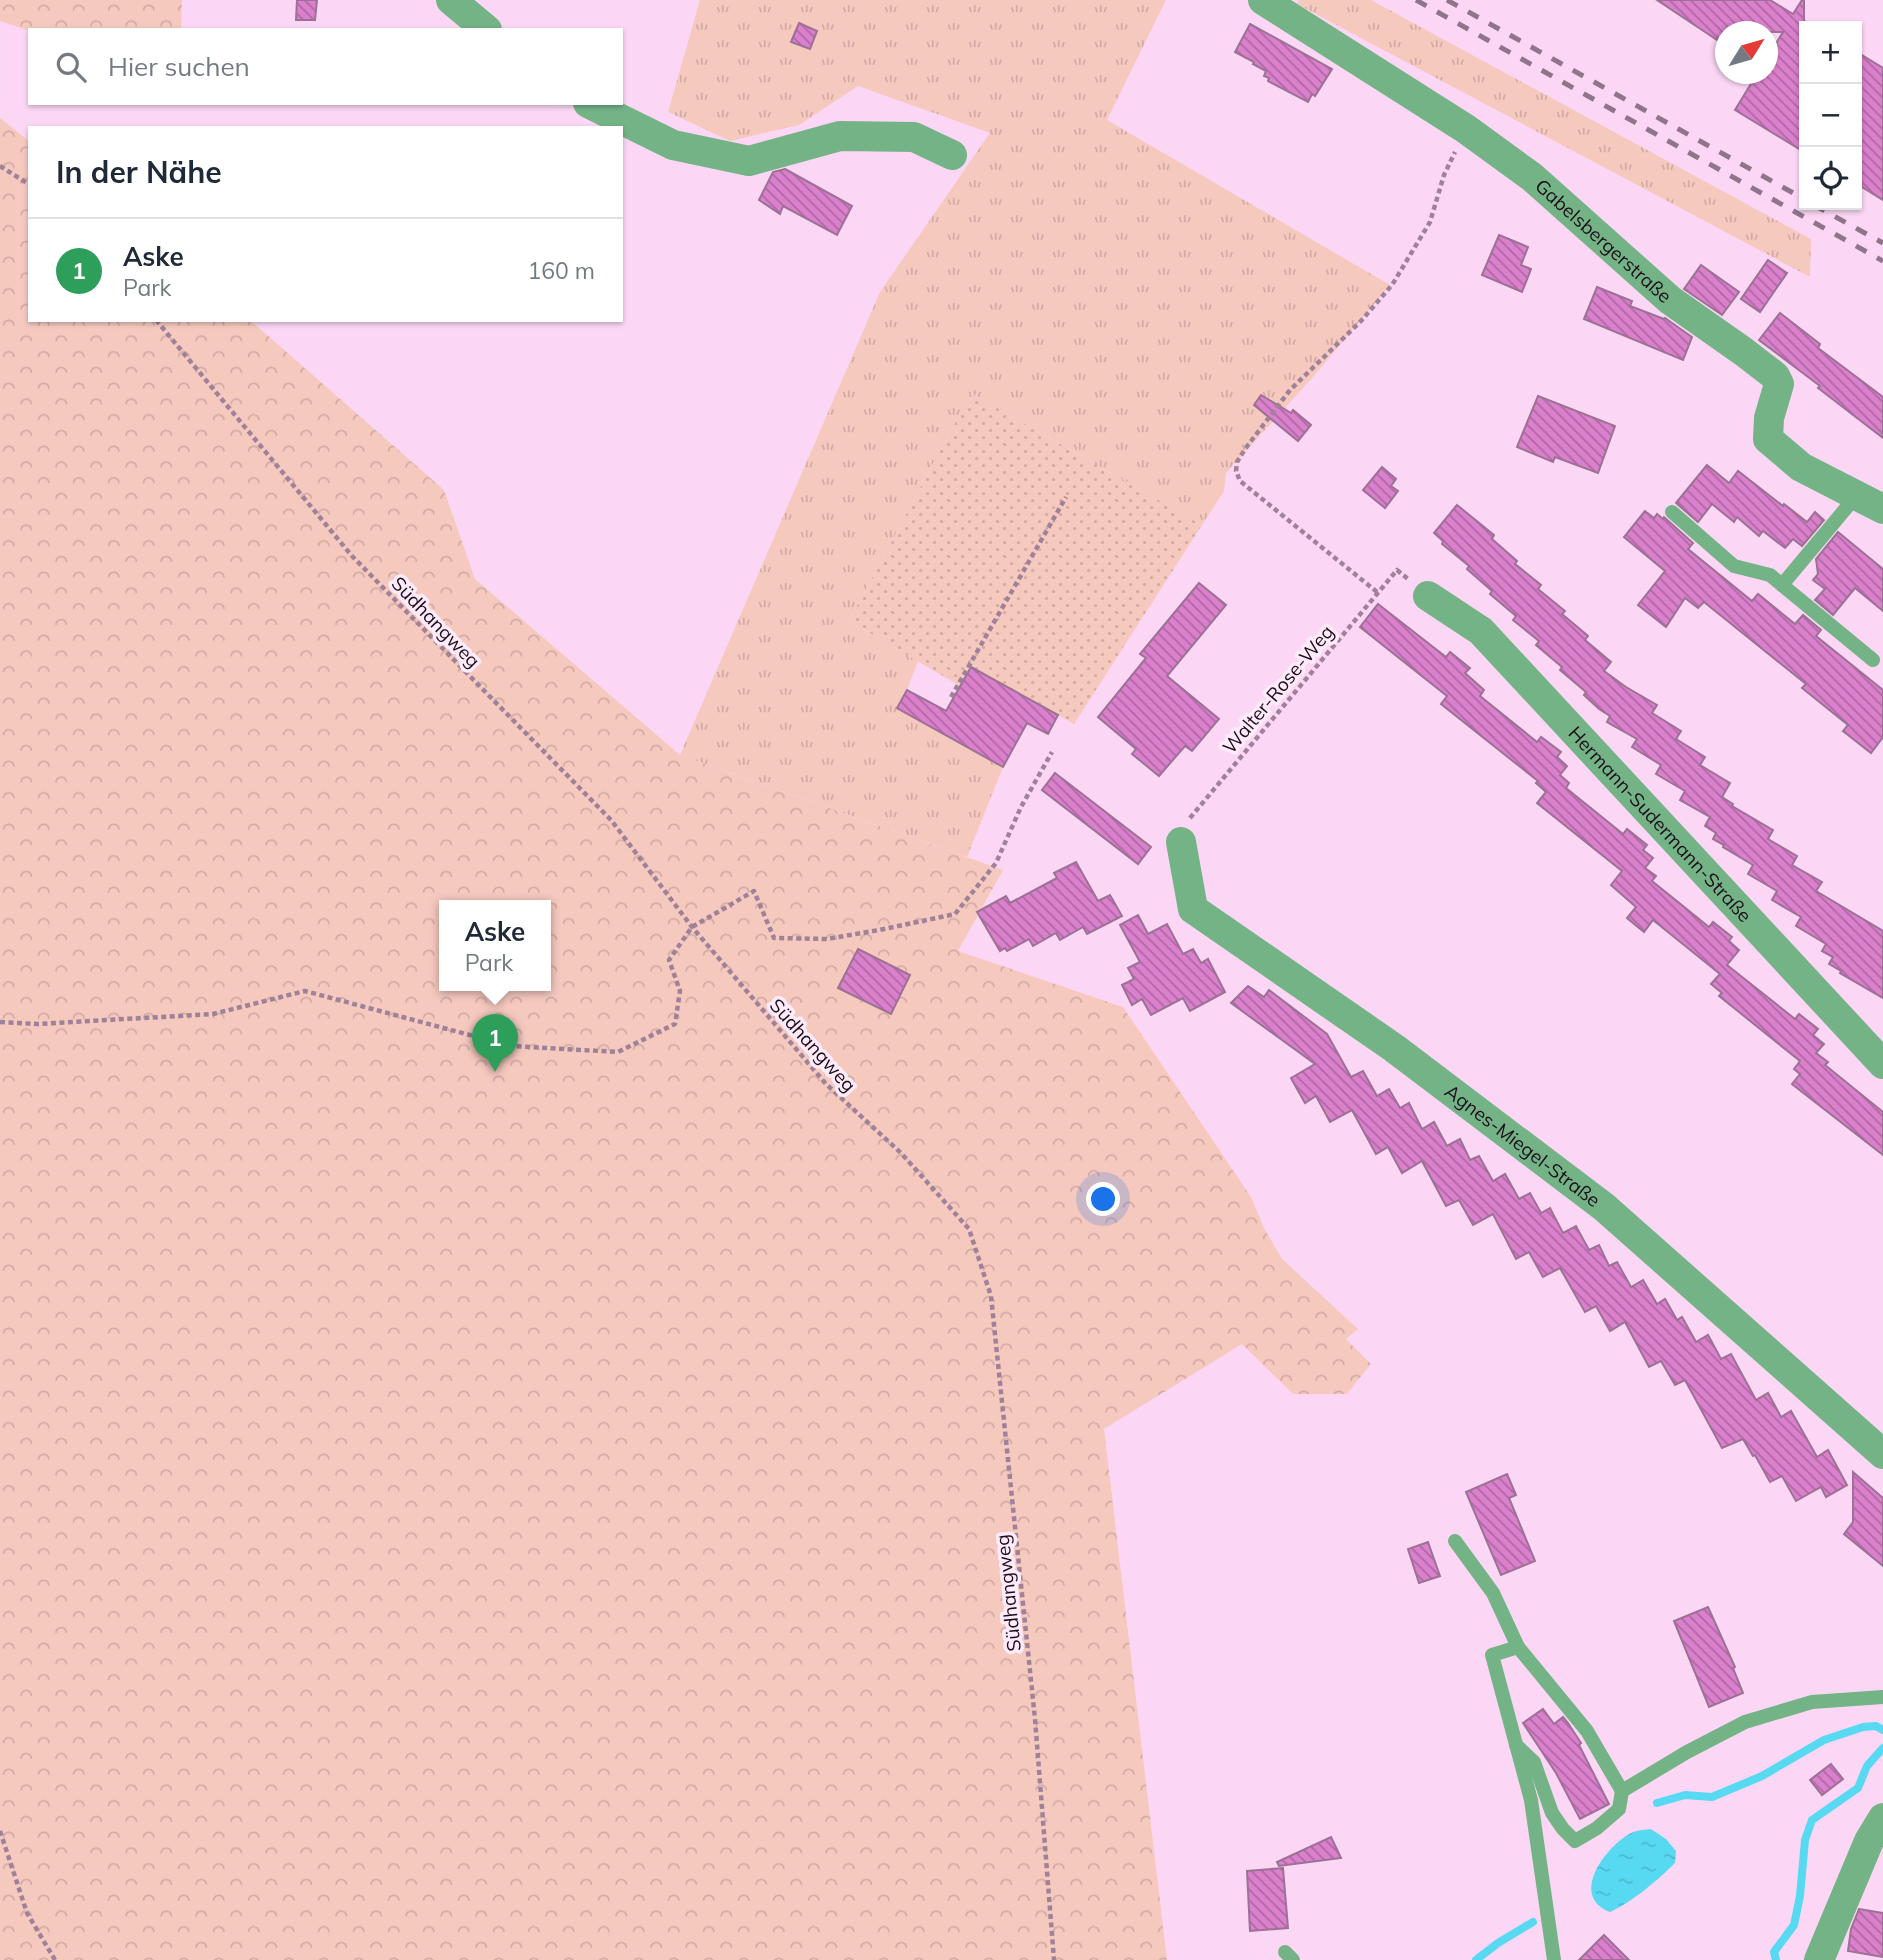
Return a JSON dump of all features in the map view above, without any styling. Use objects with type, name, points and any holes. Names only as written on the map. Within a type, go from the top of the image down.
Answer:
[{"type":"street","points":[[451,0],[485,28]]},
{"type":"street","name":"Gabelsbergerstraße","points":[[1263,0],[1466,129],[1532,177],[1670,300],[1775,376],[1779,384],[1769,418],[1768,439],[1801,467],[1870,502]]},
{"type":"street","points":[[592,105],[673,145],[749,161],[840,136],[914,136],[953,155]]},
{"type":"street","name":"Hermann-Sudermann-Straße","points":[[1428,596],[1481,631],[1883,1064]]},
{"type":"street","name":"Agnes-Miegel-Straße","points":[[1183,833],[1193,909],[1394,1048],[1604,1207],[1883,1454]]},
{"type":"street","points":[[1819,1960],[1869,1842],[1883,1818]]},
{"type":"lane","points":[[1782,585],[1870,502]]},
{"type":"lane","points":[[1672,512],[1734,566],[1770,575],[1873,660]]},
{"type":"lane","points":[[1455,1541],[1493,1593],[1518,1647],[1587,1731],[1622,1791],[1619,1808],[1597,1828],[1575,1841],[1552,1813],[1534,1762],[1516,1744]]},
{"type":"lane","points":[[1518,1647],[1492,1655],[1531,1800],[1554,1960]]},
{"type":"lane","points":[[1622,1791],[1687,1752],[1745,1722],[1812,1702],[1883,1697]]},
{"type":"path","points":[[1377,592],[1240,481],[1236,471],[1237,463],[1290,390],[1361,321],[1392,285],[1430,222],[1444,175],[1466,129]]},
{"type":"path","points":[[0,166],[28,184]]},
{"type":"path","name":"Südhangweg","points":[[158,322],[352,556],[611,820],[692,927],[826,1084],[901,1153],[969,1229],[991,1296],[1035,1719],[1054,1960]]},
{"type":"path","points":[[951,697],[1066,497]]},
{"type":"path","name":"Walter-Rose-Weg","points":[[1183,833],[1394,574]]},
{"type":"path","points":[[0,1022],[37,1024],[213,1014],[305,991],[511,1046],[618,1052],[675,1024],[680,991],[669,960],[692,927],[754,891],[774,939],[827,939],[955,914],[996,863],[1021,807],[1052,752]]},
{"type":"path","points":[[0,1831],[27,1913],[55,1960]]},
{"type":"green space","points":[[0,0],[182,0],[181,28],[28,28],[28,30],[0,21]]},
{"type":"green space","points":[[700,0],[1166,0],[1107,120],[1390,285],[1313,377],[1226,473],[1224,491],[1202,525],[971,393],[849,621],[918,661],[897,708],[1003,767],[967,857],[680,755],[880,292],[990,133],[858,86],[799,125],[730,141],[668,112]]},
{"type":"green space","points":[[1299,0],[1371,0],[1811,239],[1810,277],[1297,4]]},
{"type":"green space","points":[[0,118],[28,140],[28,322],[252,322],[444,490],[475,579],[680,755],[1003,870],[958,951],[1123,1007],[1251,1197],[1264,1228],[1282,1259],[1358,1329],[1346,1339],[1371,1364],[1347,1394],[1293,1394],[1242,1344],[1104,1429],[1167,1960],[0,1960]]},
{"type":"green space","points":[[971,393],[1202,525],[1074,724],[971,667],[960,686],[849,621]]},
{"type":"water","points":[[1651,1829],[1666,1839],[1676,1851],[1675,1863],[1627,1903],[1610,1912],[1598,1905],[1592,1895],[1592,1884],[1602,1861],[1610,1850],[1629,1834]]},
{"type":"building","points":[[297,0],[317,0],[315,20],[296,20]]},
{"type":"building","points":[[1657,0],[1770,0],[1793,14],[1804,0],[1804,21],[1799,21],[1799,149],[1735,110],[1751,84],[1778,84],[1778,40],[1783,32],[1778,32],[1778,21],[1715,21],[1715,39]]},
{"type":"building","points":[[799,23],[817,31],[810,49],[791,42]]},
{"type":"building","points":[[1250,24],[1332,69],[1315,96],[1312,94],[1308,102],[1268,81],[1269,78],[1264,76],[1266,71],[1235,52]]},
{"type":"building","points":[[1862,55],[1883,68],[1883,200],[1862,187]]},
{"type":"building","points":[[785,169],[852,206],[837,235],[783,206],[780,214],[759,200],[773,172]]},
{"type":"building","points":[[1499,235],[1528,247],[1521,265],[1531,269],[1522,292],[1482,275]]},
{"type":"building","points":[[1768,260],[1787,273],[1760,312],[1741,299]]},
{"type":"building","points":[[1701,265],[1739,292],[1722,315],[1684,289]]},
{"type":"building","points":[[1597,287],[1632,301],[1630,306],[1665,318],[1692,337],[1683,360],[1584,319]]},
{"type":"building","points":[[1780,313],[1820,344],[1818,348],[1883,397],[1883,438],[1759,340]]},
{"type":"building","points":[[1261,395],[1291,413],[1293,410],[1311,425],[1298,441],[1254,405]]},
{"type":"building","points":[[1538,396],[1615,426],[1598,473],[1555,457],[1553,462],[1517,447]]},
{"type":"building","points":[[1707,465],[1729,483],[1738,471],[1807,522],[1815,512],[1824,520],[1802,546],[1793,539],[1785,548],[1763,531],[1759,536],[1737,517],[1734,522],[1712,504],[1698,522],[1676,503]]},
{"type":"building","points":[[1382,467],[1396,479],[1391,486],[1398,491],[1385,508],[1363,490]]},
{"type":"building","points":[[1457,505],[1494,535],[1492,539],[1517,561],[1515,564],[1541,585],[1538,589],[1565,611],[1562,614],[1588,636],[1585,640],[1611,662],[1604,671],[1657,705],[1652,713],[1681,731],[1676,739],[1705,757],[1700,765],[1730,783],[1722,797],[1733,804],[1732,806],[1773,830],[1768,839],[1797,856],[1792,865],[1822,882],[1816,891],[1883,931],[1883,998],[1829,964],[1833,957],[1822,951],[1826,944],[1796,926],[1801,917],[1772,900],[1777,891],[1748,874],[1753,865],[1713,839],[1716,833],[1705,826],[1710,817],[1680,800],[1685,791],[1656,774],[1661,765],[1632,747],[1637,739],[1607,722],[1610,716],[1584,695],[1586,692],[1560,670],[1562,667],[1536,645],[1539,641],[1513,620],[1516,616],[1490,594],[1492,591],[1467,569],[1469,566],[1442,544],[1443,541],[1434,533]]},
{"type":"building","points":[[1645,511],[1654,518],[1657,514],[1663,519],[1664,517],[1693,543],[1688,549],[1752,601],[1758,594],[1795,624],[1803,615],[1821,630],[1816,636],[1883,690],[1883,737],[1871,753],[1843,731],[1848,725],[1802,688],[1806,684],[1704,602],[1698,608],[1685,598],[1666,627],[1638,605],[1665,571],[1624,537]]},
{"type":"building","points":[[1838,532],[1883,569],[1883,611],[1855,588],[1833,615],[1815,600],[1825,589],[1813,580],[1818,574],[1816,559]]},
{"type":"building","points":[[1199,583],[1226,605],[1167,676],[1219,719],[1192,751],[1185,746],[1159,776],[1132,754],[1136,749],[1098,717],[1146,658],[1140,654]]},
{"type":"building","points":[[1378,604],[1446,657],[1450,652],[1470,668],[1465,673],[1484,690],[1480,696],[1537,742],[1541,737],[1561,752],[1557,757],[1567,766],[1560,775],[1569,783],[1566,788],[1623,834],[1627,829],[1647,845],[1643,850],[1653,858],[1645,868],[1656,876],[1652,881],[1709,927],[1713,922],[1732,937],[1729,941],[1739,950],[1727,965],[1795,1019],[1799,1014],[1818,1029],[1813,1035],[1824,1044],[1816,1053],[1828,1062],[1825,1065],[1883,1112],[1883,1155],[1792,1084],[1800,1074],[1794,1069],[1800,1061],[1719,996],[1722,993],[1711,984],[1720,974],[1653,920],[1644,932],[1627,918],[1636,907],[1611,885],[1622,871],[1537,803],[1546,792],[1536,783],[1538,781],[1441,704],[1447,696],[1360,627]]},
{"type":"building","points":[[971,667],[1058,715],[1048,734],[1027,723],[1003,767],[897,708],[907,690],[946,711]]},
{"type":"building","points":[[1055,773],[1151,847],[1138,864],[1042,790]]},
{"type":"building","points":[[1076,862],[1098,901],[1110,895],[1122,916],[1087,934],[1083,927],[1060,940],[1056,933],[1033,946],[1029,939],[1007,951],[1005,948],[1000,951],[977,912],[1006,896],[1010,903],[1057,878],[1054,873]]},
{"type":"building","points":[[1138,915],[1148,934],[1167,924],[1183,954],[1193,949],[1201,963],[1208,959],[1225,992],[1190,1011],[1183,998],[1151,1015],[1142,999],[1132,1005],[1122,985],[1134,979],[1128,968],[1140,962],[1120,925]]},
{"type":"building","points":[[858,949],[910,975],[891,1014],[838,988]]},
{"type":"building","points":[[1248,986],[1264,997],[1269,990],[1327,1034],[1351,1077],[1363,1071],[1377,1096],[1389,1089],[1400,1108],[1409,1103],[1422,1129],[1434,1122],[1447,1146],[1460,1139],[1470,1160],[1479,1156],[1493,1181],[1505,1174],[1519,1199],[1530,1193],[1541,1213],[1550,1208],[1563,1233],[1576,1226],[1589,1250],[1599,1245],[1609,1266],[1617,1262],[1631,1287],[1643,1280],[1657,1304],[1665,1299],[1677,1320],[1682,1317],[1696,1342],[1708,1335],[1721,1359],[1731,1354],[1756,1400],[1768,1393],[1781,1417],[1791,1411],[1817,1457],[1828,1450],[1847,1485],[1826,1497],[1821,1487],[1796,1501],[1782,1476],[1770,1482],[1743,1439],[1722,1448],[1685,1380],[1675,1385],[1661,1361],[1649,1367],[1625,1322],[1610,1331],[1596,1306],[1585,1312],[1560,1268],[1543,1277],[1529,1252],[1516,1259],[1493,1214],[1473,1225],[1459,1200],[1446,1206],[1422,1161],[1402,1173],[1388,1147],[1376,1154],[1352,1110],[1330,1122],[1316,1096],[1305,1103],[1291,1078],[1315,1064],[1231,1003]]},
{"type":"building","points":[[1853,1472],[1883,1498],[1883,1566],[1844,1534],[1853,1522]]},
{"type":"building","points":[[1507,1474],[1516,1495],[1509,1498],[1535,1561],[1501,1575],[1466,1492]]},
{"type":"building","points":[[1428,1542],[1440,1576],[1419,1583],[1408,1549]]},
{"type":"building","points":[[1708,1607],[1735,1667],[1733,1668],[1743,1693],[1709,1707],[1674,1621]]},
{"type":"building","points":[[1543,1709],[1554,1724],[1563,1717],[1568,1723],[1581,1743],[1579,1745],[1609,1804],[1580,1819],[1556,1773],[1523,1723]]},
{"type":"building","points":[[1831,1764],[1843,1779],[1822,1795],[1810,1780]]},
{"type":"building","points":[[1331,1837],[1341,1858],[1279,1866],[1277,1862]]},
{"type":"building","points":[[1283,1868],[1288,1928],[1250,1931],[1247,1871]]},
{"type":"building","points":[[1859,1909],[1883,1913],[1883,1957],[1848,1951],[1851,1929]]},
{"type":"building","points":[[1604,1935],[1629,1960],[1579,1960]]},
{"type":"waterway","points":[[1657,1803],[1685,1795],[1712,1797],[1762,1776],[1824,1740],[1863,1727],[1876,1726],[1883,1730]]},
{"type":"waterway","points":[[1776,1960],[1774,1952],[1794,1925],[1800,1896],[1805,1840],[1812,1820],[1858,1788],[1867,1766],[1883,1748]]},
{"type":"waterway","points":[[1476,1960],[1533,1922]]},
{"type":"railway","points":[[1416,0],[1883,261]]},
{"type":"railway","points":[[1447,0],[1799,196]]},
{"type":"railway","points":[[1823,210],[1883,243]]},
{"type":"place","name":"Aske","points":[[495,1072]]}]
